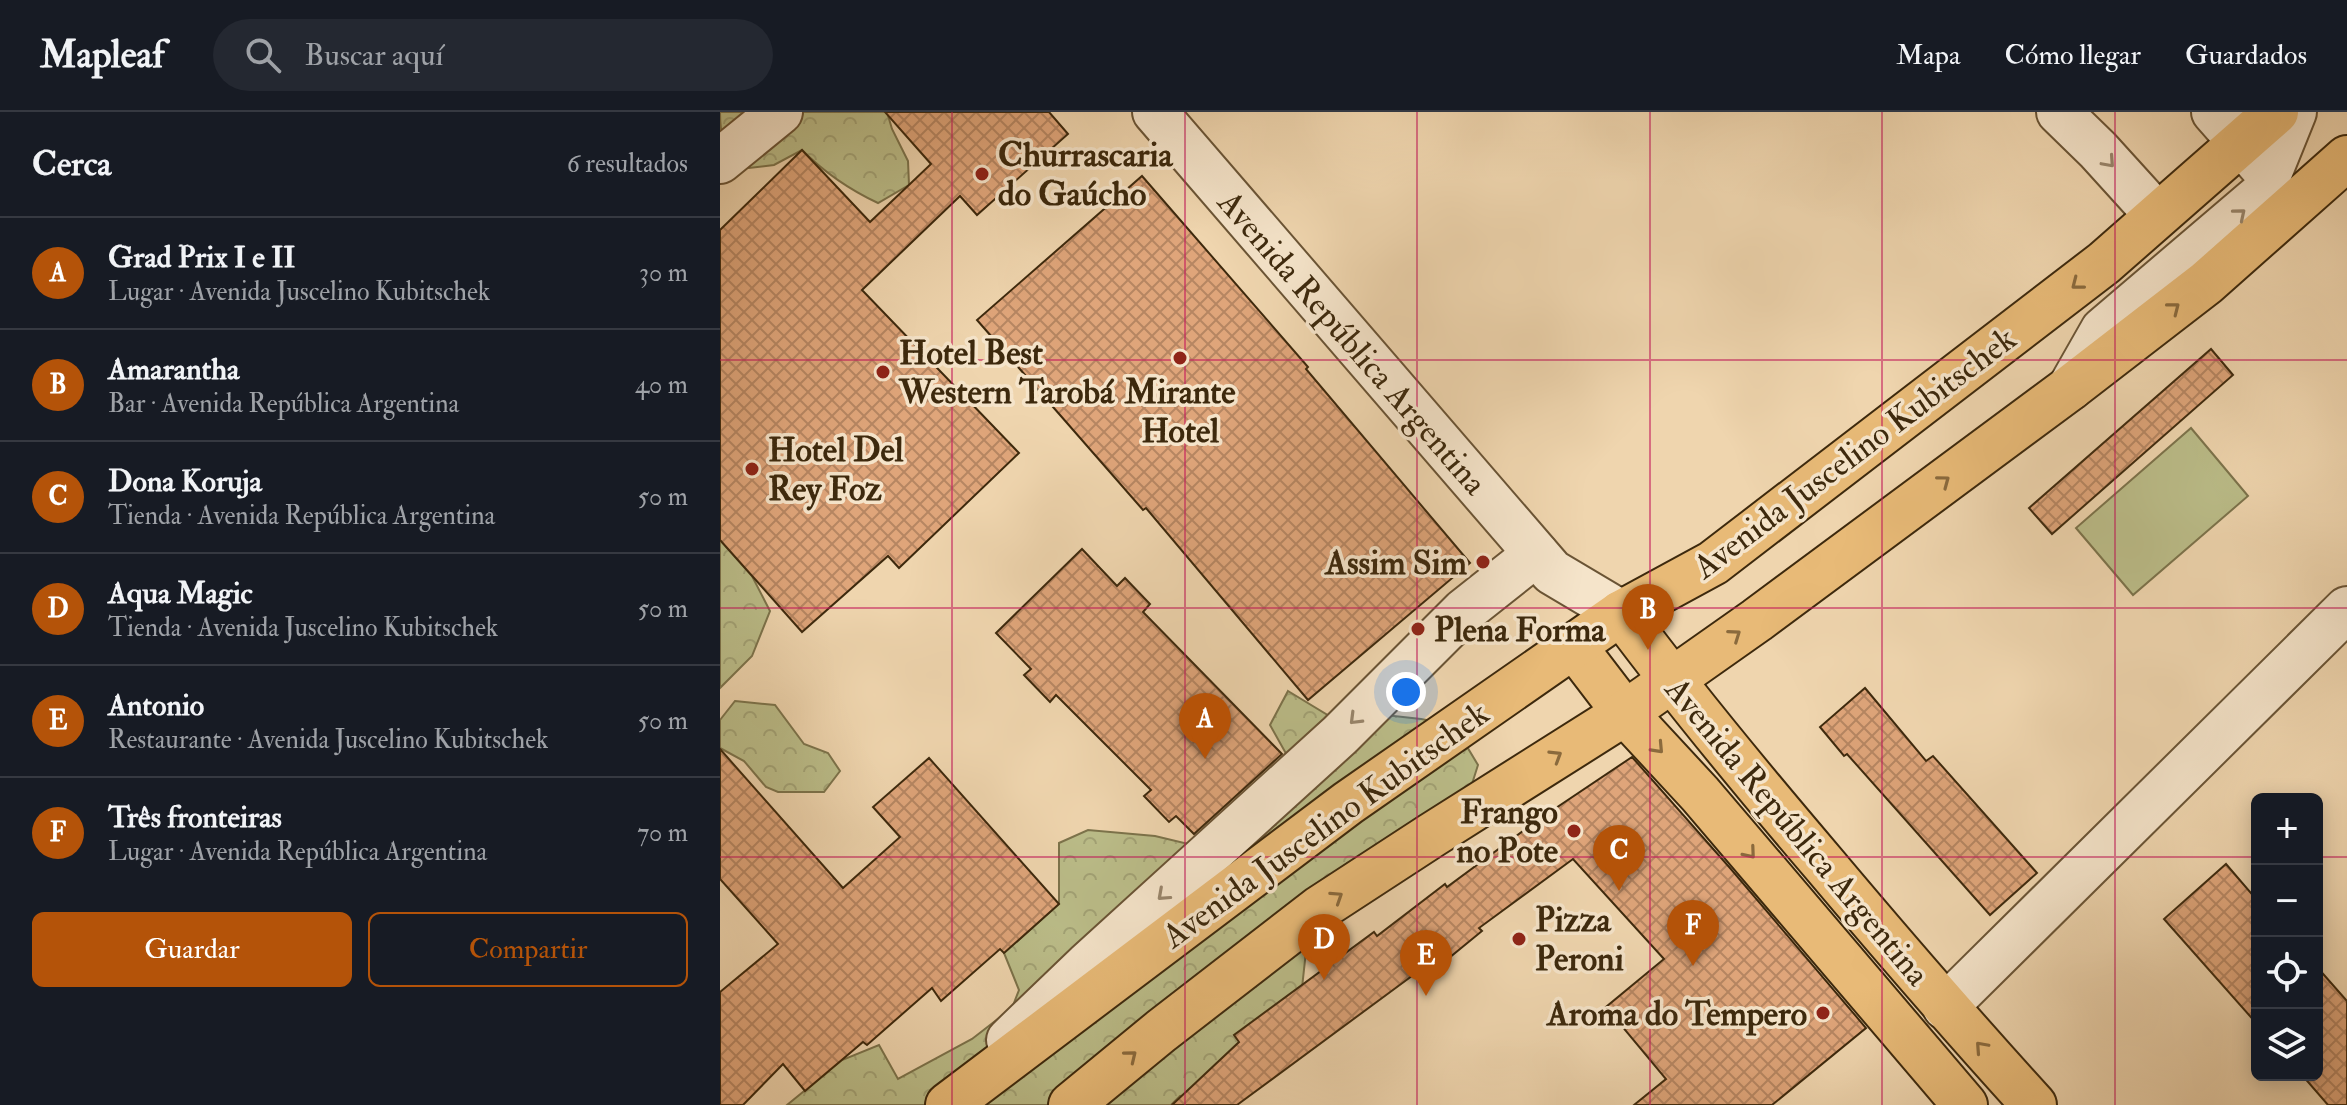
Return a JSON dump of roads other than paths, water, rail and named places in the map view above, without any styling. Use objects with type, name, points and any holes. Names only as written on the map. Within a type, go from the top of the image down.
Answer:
[{"type":"main road","name":"Avenida Juscelino Kubitschek","points":[[948,1105],[1348,803],[1621,613],[1713,563],[2104,263],[2276,112]]},
{"type":"main road","name":"Avenida Juscelino Kubitschek","points":[[1071,1105],[1320,908],[1625,713],[1757,620],[2070,388],[2206,283],[2347,158]]},
{"type":"main road","name":"Avenida República Argentina","points":[[1621,613],[1741,767],[1945,1007],[2034,1105]]},
{"type":"main road","name":"Avenida República Argentina","points":[[1573,645],[1625,713],[1700,794],[1965,1105]]},
{"type":"street","points":[[720,161],[780,112]]},
{"type":"street","name":"Avenida República Argentina","points":[[1155,112],[1544,563],[1621,613]]},
{"type":"street","points":[[2059,112],[2157,215]]},
{"type":"street","points":[[2070,388],[2103,330],[2266,191],[2242,143],[2294,112]]},
{"type":"street","name":"Avenida República Argentina","points":[[1544,563],[1573,645]]},
{"type":"street","name":"Avenida Juscelino Kubitschek","points":[[941,1105],[1087,965],[1340,735],[1464,611],[1544,563]]},
{"type":"street","points":[[1945,1007],[2347,609]]},
{"type":"place","name":"Churrascaria do Gaúcho","points":[[982,174]]},
{"type":"place","name":"Mirante Hotel","points":[[1180,358]]},
{"type":"place","name":"Hotel Best Western Tarobá","points":[[883,372]]},
{"type":"place","name":"Hotel Del Rey Foz","points":[[752,469]]},
{"type":"place","name":"Assim Sim","points":[[1483,562]]},
{"type":"place","name":"Plena Forma","points":[[1418,629]]},
{"type":"place","name":"Amarantha","points":[[1648,650]]},
{"type":"place","name":"Grad Prix I e II","points":[[1205,759]]},
{"type":"place","name":"Frango no Pote","points":[[1574,831]]},
{"type":"place","name":"Dona Koruja","points":[[1619,891]]},
{"type":"place","name":"Pizza Peroni","points":[[1519,939]]},
{"type":"place","name":"Três fronteiras","points":[[1693,966]]},
{"type":"place","name":"Aqua Magic","points":[[1324,980]]},
{"type":"place","name":"Antonio","points":[[1426,996]]},
{"type":"place","name":"Aroma do Tempero","points":[[1823,1013]]}]
